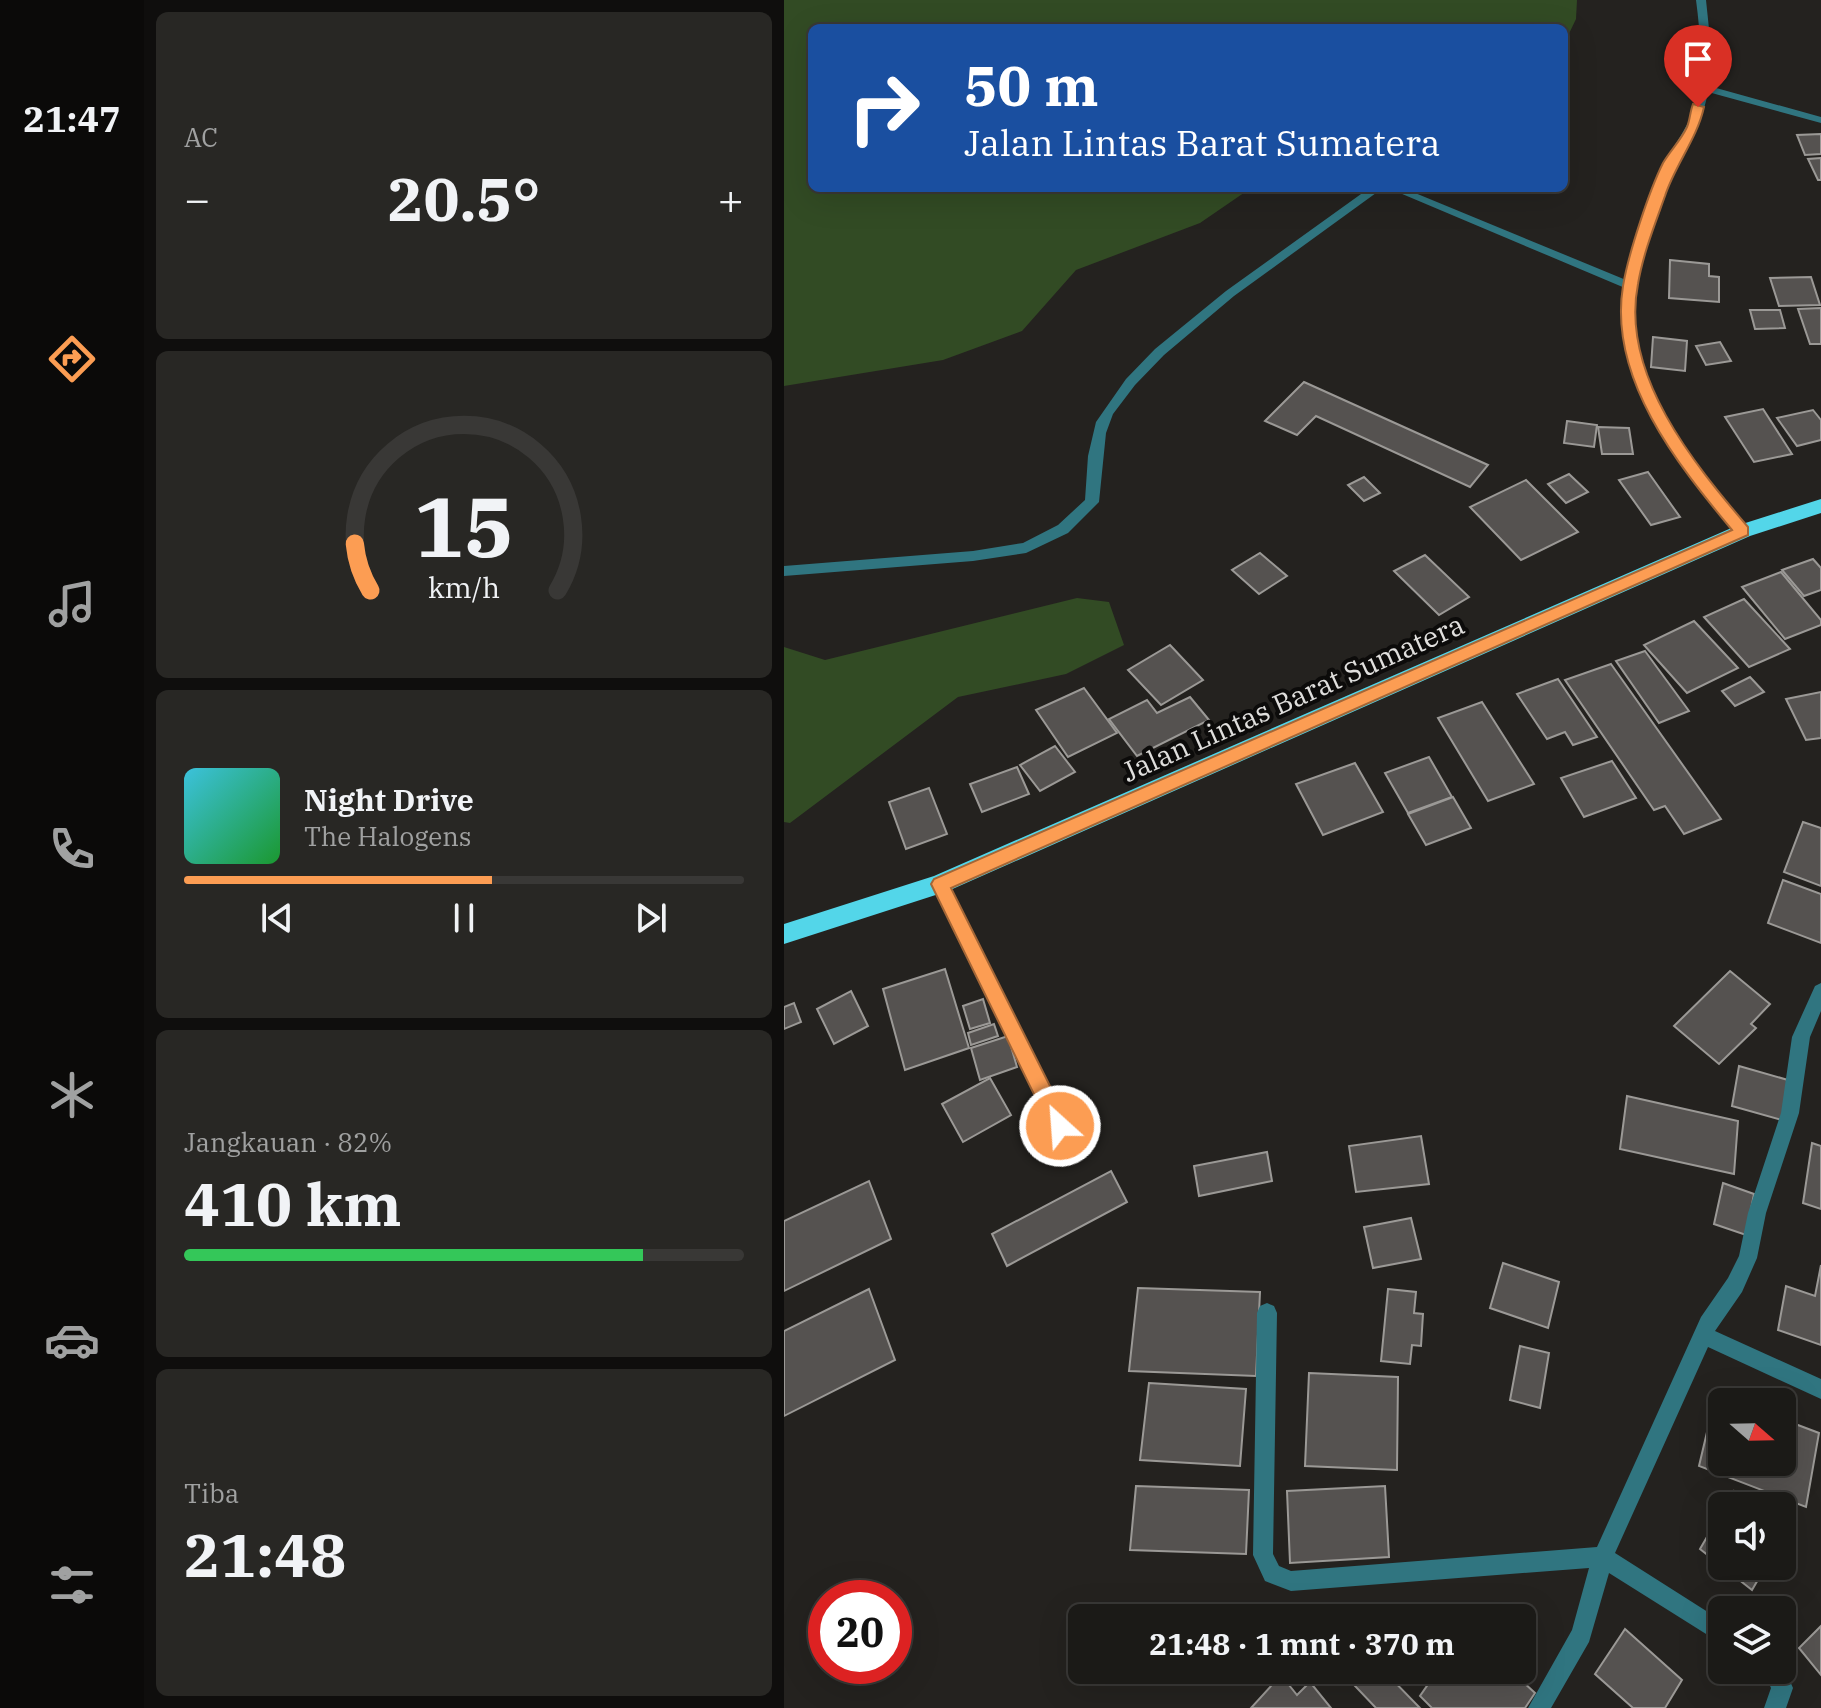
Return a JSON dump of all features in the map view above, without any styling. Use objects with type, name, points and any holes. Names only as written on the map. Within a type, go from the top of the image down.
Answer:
[{"type":"highway","name":"Jalan Lintas Barat Sumatera","points":[[784,934],[940,884],[1743,531],[1821,506]]},
{"type":"street","points":[[1701,0],[1707,39],[1702,87],[1693,127],[1669,164],[1630,286],[1630,329],[1645,389],[1687,466],[1743,531]]},
{"type":"street","points":[[1702,87],[1821,120]]},
{"type":"street","points":[[784,571],[973,556],[1026,548],[1063,529],[1092,502],[1096,447],[1107,413],[1160,352],[1248,282],[1371,192]]},
{"type":"street","points":[[1403,192],[1630,286]]},
{"type":"street","points":[[940,884],[1060,1126]]},
{"type":"street","points":[[1539,1708],[1581,1634],[1603,1557],[1703,1335],[1748,1258],[1757,1213],[1790,1113],[1801,1037],[1821,991]]},
{"type":"street","points":[[1267,1313],[1263,1555],[1272,1574],[1291,1581],[1603,1557],[1708,1624]]},
{"type":"street","points":[[1703,1335],[1821,1389]]},
{"type":"street","points":[[1775,1708],[1782,1688],[1780,1684]]},
{"type":"green space","points":[[784,0],[1577,0],[1576,19],[1568,36],[1568,24],[808,24],[808,192],[1245,192],[1200,223],[1076,270],[1022,331],[943,360],[784,386]]},
{"type":"green space","points":[[1077,598],[1109,602],[1124,645],[1066,674],[958,697],[790,823],[784,822],[784,647],[825,660]]},
{"type":"building","points":[[1821,134],[1821,154],[1805,155],[1797,135]]},
{"type":"building","points":[[1821,158],[1821,180],[1818,180],[1808,159]]},
{"type":"building","points":[[1670,260],[1709,264],[1709,276],[1719,277],[1719,302],[1669,298]]},
{"type":"building","points":[[1811,277],[1820,305],[1779,306],[1770,278]]},
{"type":"building","points":[[1821,308],[1821,344],[1810,344],[1798,309]]},
{"type":"building","points":[[1750,310],[1780,310],[1785,328],[1755,329]]},
{"type":"building","points":[[1653,337],[1687,341],[1685,371],[1651,367]]},
{"type":"building","points":[[1720,342],[1731,361],[1706,365],[1696,346]]},
{"type":"building","points":[[1304,382],[1488,465],[1470,487],[1316,416],[1297,435],[1265,421]]},
{"type":"building","points":[[1763,409],[1792,454],[1754,462],[1725,417]]},
{"type":"building","points":[[1813,410],[1821,420],[1821,440],[1797,446],[1777,418]]},
{"type":"building","points":[[1567,421],[1597,425],[1594,447],[1564,443]]},
{"type":"building","points":[[1598,427],[1629,428],[1633,454],[1602,454]]},
{"type":"building","points":[[1648,472],[1680,517],[1651,525],[1619,480]]},
{"type":"building","points":[[1569,474],[1588,492],[1566,503],[1548,484]]},
{"type":"building","points":[[1364,477],[1380,493],[1364,501],[1348,485]]},
{"type":"building","points":[[1526,480],[1578,532],[1521,560],[1470,507]]},
{"type":"building","points":[[1260,553],[1287,576],[1259,594],[1232,570]]},
{"type":"building","points":[[1425,555],[1469,597],[1439,615],[1394,571]]},
{"type":"building","points":[[1813,559],[1821,568],[1821,590],[1804,596],[1782,570]]},
{"type":"building","points":[[1781,572],[1821,620],[1821,625],[1785,639],[1742,587]]},
{"type":"building","points":[[1744,599],[1790,649],[1749,667],[1704,617]]},
{"type":"building","points":[[1694,621],[1738,668],[1687,693],[1644,645]]},
{"type":"building","points":[[1170,645],[1203,680],[1161,705],[1128,670]]},
{"type":"building","points":[[1645,651],[1689,711],[1659,723],[1616,661]]},
{"type":"building","points":[[1611,664],[1721,819],[1684,834],[1665,806],[1654,810],[1565,680]]},
{"type":"building","points":[[1750,677],[1764,692],[1735,706],[1722,691]]},
{"type":"building","points":[[1558,679],[1597,737],[1573,745],[1565,732],[1547,739],[1517,694]]},
{"type":"building","points":[[1084,688],[1117,733],[1068,757],[1036,710]]},
{"type":"building","points":[[1821,692],[1821,738],[1806,740],[1786,699]]},
{"type":"building","points":[[1190,697],[1209,720],[1137,756],[1109,719],[1147,700],[1157,713]]},
{"type":"building","points":[[1482,702],[1534,784],[1488,801],[1438,718]]},
{"type":"building","points":[[1055,746],[1075,772],[1040,791],[1020,765]]},
{"type":"building","points":[[1429,757],[1452,797],[1408,813],[1385,773]]},
{"type":"building","points":[[1612,761],[1636,798],[1584,817],[1561,778]]},
{"type":"building","points":[[1355,763],[1383,812],[1323,835],[1296,784]]},
{"type":"building","points":[[1017,767],[1029,794],[982,812],[970,784]]},
{"type":"building","points":[[929,788],[947,834],[906,849],[889,802]]},
{"type":"building","points":[[1453,797],[1471,828],[1426,845],[1408,814]]},
{"type":"building","points":[[1803,822],[1821,828],[1821,886],[1784,872]]},
{"type":"building","points":[[1783,880],[1821,894],[1821,943],[1768,923]]},
{"type":"building","points":[[945,969],[969,1048],[905,1070],[883,989]]},
{"type":"building","points":[[1730,971],[1770,1004],[1751,1024],[1756,1028],[1719,1064],[1674,1026]]},
{"type":"building","points":[[851,991],[868,1026],[834,1044],[817,1009]]},
{"type":"building","points":[[983,999],[990,1023],[970,1029],[963,1006]]},
{"type":"building","points":[[794,1003],[801,1022],[784,1029],[784,1007]]},
{"type":"building","points":[[994,1024],[998,1036],[971,1045],[968,1033]]},
{"type":"building","points":[[1008,1036],[1017,1067],[980,1080],[971,1048]]},
{"type":"building","points":[[1739,1066],[1788,1080],[1782,1120],[1732,1106]]},
{"type":"building","points":[[990,1078],[1011,1115],[963,1142],[942,1104]]},
{"type":"building","points":[[1627,1096],[1738,1121],[1734,1174],[1620,1149]]},
{"type":"building","points":[[1421,1136],[1429,1184],[1356,1192],[1349,1146]]},
{"type":"building","points":[[1812,1143],[1821,1146],[1821,1209],[1803,1203]]},
{"type":"building","points":[[1267,1152],[1272,1181],[1199,1196],[1194,1166]]},
{"type":"building","points":[[1111,1171],[1127,1202],[1007,1266],[992,1234]]},
{"type":"building","points":[[869,1181],[891,1239],[784,1291],[784,1221]]},
{"type":"building","points":[[1723,1183],[1754,1194],[1746,1235],[1714,1224]]},
{"type":"building","points":[[1411,1218],[1421,1259],[1373,1268],[1364,1227]]},
{"type":"building","points":[[1503,1263],[1559,1282],[1548,1328],[1490,1308]]},
{"type":"building","points":[[1821,1265],[1821,1345],[1778,1330],[1786,1286],[1815,1296]]},
{"type":"building","points":[[1138,1288],[1260,1292],[1256,1376],[1129,1371]]},
{"type":"building","points":[[869,1289],[895,1360],[784,1416],[784,1331]]},
{"type":"building","points":[[1388,1289],[1416,1292],[1414,1313],[1423,1314],[1421,1346],[1412,1345],[1410,1364],[1381,1361]]},
{"type":"building","points":[[1520,1346],[1549,1353],[1540,1408],[1510,1400]]},
{"type":"building","points":[[1309,1373],[1398,1377],[1397,1470],[1305,1466]]},
{"type":"building","points":[[1149,1383],[1246,1389],[1240,1466],[1140,1460]]},
{"type":"building","points":[[1796,1424],[1819,1433],[1806,1507],[1796,1503],[1796,1492],[1767,1492],[1725,1476],[1796,1476]]},
{"type":"building","points":[[1708,1428],[1708,1469],[1699,1466]]},
{"type":"building","points":[[1136,1486],[1249,1490],[1246,1554],[1130,1550]]},
{"type":"building","points":[[1385,1486],[1389,1557],[1290,1563],[1287,1491]]},
{"type":"building","points":[[1708,1535],[1708,1555],[1700,1549]]},
{"type":"building","points":[[1739,1580],[1758,1580],[1752,1590]]},
{"type":"building","points":[[1821,1626],[1821,1675],[1799,1648]]},
{"type":"building","points":[[1625,1629],[1682,1680],[1665,1708],[1633,1708],[1595,1674]]},
{"type":"building","points":[[1273,1684],[1288,1684],[1297,1695],[1312,1684],[1331,1708],[1251,1708]]},
{"type":"building","points":[[1397,1684],[1420,1708],[1376,1708],[1355,1686]]},
{"type":"building","points":[[1428,1684],[1525,1684],[1535,1693],[1525,1708],[1432,1708],[1420,1696]]},
{"type":"route","points":[[1060,1126],[940,884],[1743,531],[1687,466],[1645,389],[1630,329],[1630,286],[1669,164],[1693,127],[1698,107]]}]
